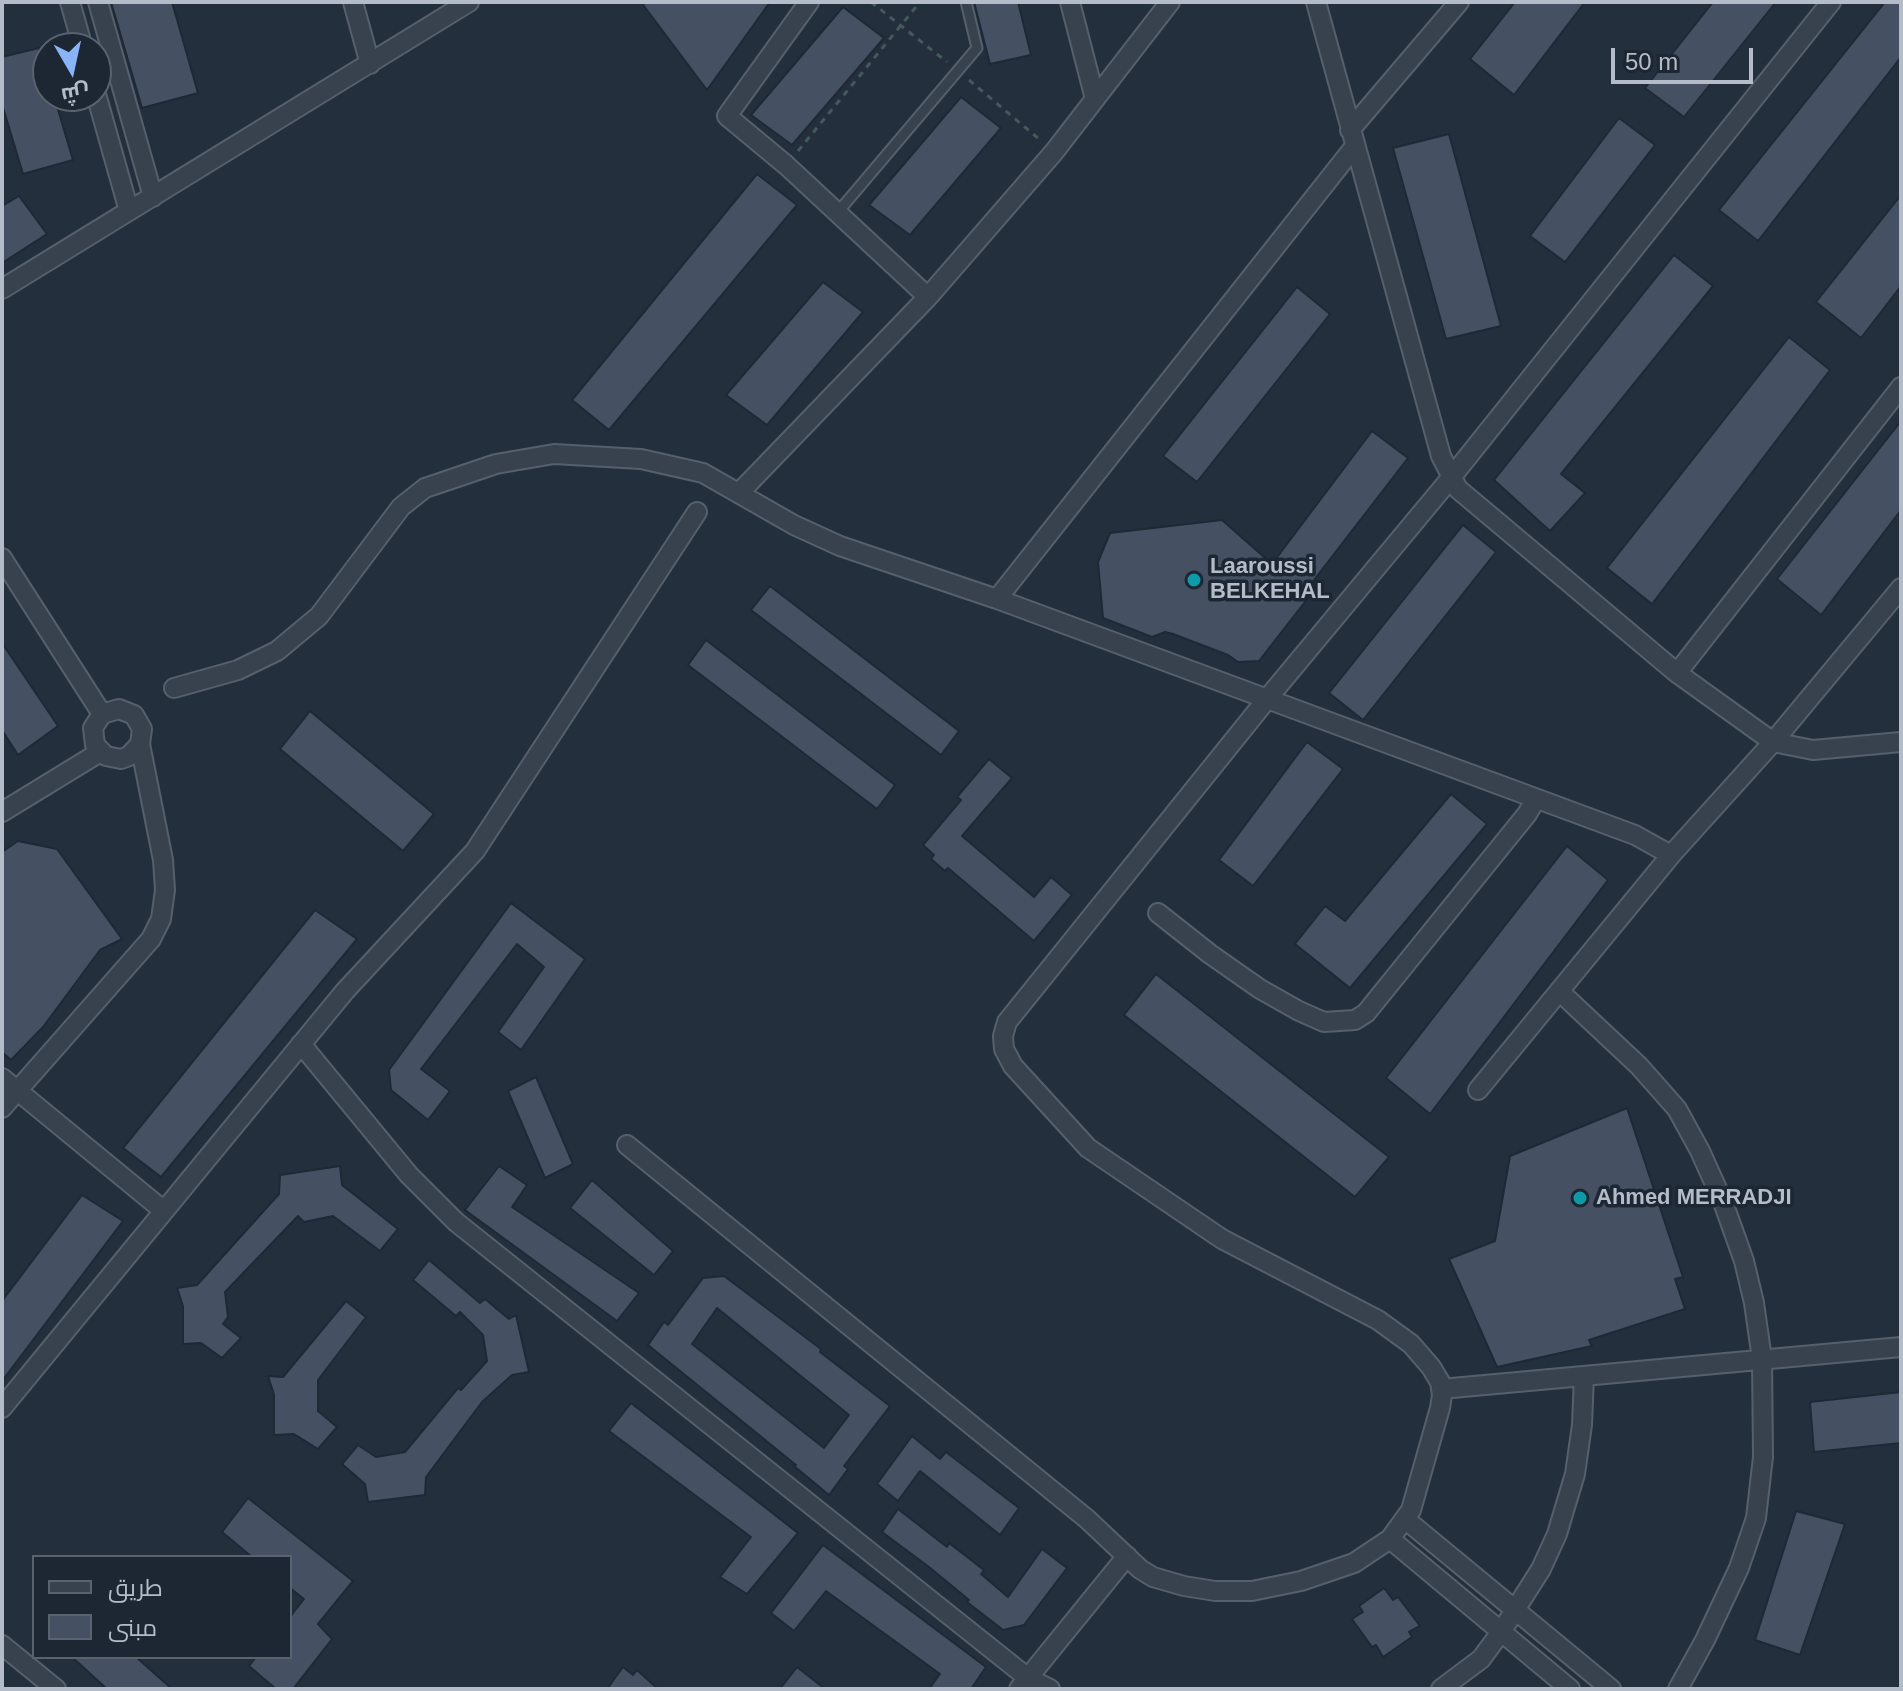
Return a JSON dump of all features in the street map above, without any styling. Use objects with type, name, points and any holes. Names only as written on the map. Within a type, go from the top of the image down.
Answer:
[{"type":"street","points":[[70,2],[78,32]]},
{"type":"street","points":[[98,2],[153,197]]},
{"type":"street","points":[[353,2],[370,64]]},
{"type":"street","points":[[2,289],[469,2]]},
{"type":"street","points":[[809,2],[727,116],[786,165],[928,297]]},
{"type":"street","points":[[1070,2],[1095,99]]},
{"type":"street","points":[[739,493],[928,297],[1054,152],[1170,2]]},
{"type":"street","points":[[1316,2],[1441,456],[1450,479],[1466,497],[1677,673],[1773,742],[1813,750],[1901,742]]},
{"type":"street","points":[[997,599],[1459,2]]},
{"type":"street","points":[[627,1145],[1087,1519],[1153,1577],[1215,1591],[1252,1591],[1301,1581],[1354,1563],[1390,1539],[1411,1510],[1436,1423],[1442,1395],[1431,1367],[1411,1344],[1378,1320],[1222,1239],[1088,1148],[1013,1066],[1004,1049],[1003,1036],[1013,1013],[1450,479],[1831,2]]},
{"type":"street","points":[[101,112],[129,211]]},
{"type":"street","points":[[1677,673],[1901,387]]},
{"type":"street","points":[[174,688],[238,670],[277,651],[319,616],[401,507],[425,488],[496,464],[539,457],[588,455],[641,459],[703,473],[794,525],[840,546],[997,599],[1635,835],[1671,855]]},
{"type":"street","points":[[2,1408],[345,991],[475,851],[697,512]]},
{"type":"street","points":[[2,558],[102,714]]},
{"type":"street","points":[[1478,1090],[1671,855],[1773,742],[1901,588]]},
{"type":"street","points":[[2,1108],[9,1084],[151,939],[161,919],[165,890],[163,860],[140,744],[142,729],[134,715],[119,709],[102,714],[93,728],[92,736],[100,752],[106,756],[121,759],[129,756],[140,744]]},
{"type":"street","points":[[2,812],[100,752]]},
{"type":"street","points":[[1158,913],[1260,989],[1299,1011],[1324,1022],[1355,1020],[1366,1013],[1536,799]]},
{"type":"street","points":[[1559,991],[1649,1077],[1677,1109],[1723,1202],[1744,1261],[1754,1303],[1762,1359],[1763,1457],[1756,1518],[1739,1568],[1678,1689]]},
{"type":"street","points":[[301,1044],[409,1175],[456,1222],[1023,1684],[1050,1689]]},
{"type":"street","points":[[9,1084],[164,1211]]},
{"type":"street","points":[[1441,1389],[1901,1347]]},
{"type":"street","points":[[1441,1689],[1481,1659],[1541,1569],[1557,1534],[1575,1474],[1582,1425],[1584,1376]]},
{"type":"street","points":[[1405,1519],[1611,1689]]},
{"type":"street","points":[[1390,1539],[1570,1689]]},
{"type":"street","points":[[1023,1684],[1127,1556]]},
{"type":"street","points":[[2,1645],[56,1689]]},
{"type":"lane","points":[[838,212],[977,48],[966,2]]},
{"type":"path","points":[[871,2],[1054,152]]},
{"type":"path","points":[[786,165],[920,2]]},
{"type":"building","points":[[111,2],[172,2],[198,93],[142,108]]},
{"type":"building","points":[[641,2],[770,2],[707,90]]},
{"type":"building","points":[[974,2],[1018,2],[1031,55],[990,64]]},
{"type":"building","points":[[1515,2],[1585,2],[1514,95],[1470,59]]},
{"type":"building","points":[[1713,2],[1776,2],[1684,117],[1645,88]]},
{"type":"building","points":[[1885,2],[1901,2],[1901,57],[1758,241],[1719,210]]},
{"type":"building","points":[[843,7],[884,38],[792,145],[751,115]]},
{"type":"building","points":[[32,50],[32,112],[59,112],[73,160],[23,174],[2,104],[2,57]]},
{"type":"building","points":[[961,97],[1001,128],[910,235],[869,205]]},
{"type":"building","points":[[1619,118],[1655,145],[1565,262],[1530,236]]},
{"type":"building","points":[[1449,134],[1501,326],[1446,339],[1393,148]]},
{"type":"building","points":[[757,174],[797,205],[609,430],[572,400]]},
{"type":"building","points":[[1901,195],[1901,286],[1861,338],[1816,302]]},
{"type":"building","points":[[19,196],[47,234],[2,263],[2,206]]},
{"type":"building","points":[[1674,255],[1713,286],[1561,474],[1585,493],[1550,531],[1494,480]]},
{"type":"building","points":[[823,282],[863,312],[767,425],[726,395]]},
{"type":"building","points":[[1297,287],[1330,314],[1197,482],[1163,456]]},
{"type":"building","points":[[1789,337],[1830,370],[1652,604],[1607,568]]},
{"type":"building","points":[[1901,421],[1901,510],[1821,615],[1777,579]]},
{"type":"building","name":"Laaroussi BELKEHAL","points":[[1372,431],[1408,458],[1304,593],[1308,598],[1259,661],[1238,662],[1228,655],[1173,634],[1165,632],[1152,637],[1103,618],[1098,562],[1110,533],[1222,520],[1272,564]]},
{"type":"building","points":[[1463,525],[1496,552],[1363,720],[1329,693]]},
{"type":"building","points":[[770,586],[959,731],[941,755],[751,610]]},
{"type":"building","points":[[706,640],[895,785],[877,809],[688,665]]},
{"type":"building","points":[[2,643],[58,726],[18,755],[2,730]]},
{"type":"building","points":[[310,711],[434,814],[403,851],[280,749]]},
{"type":"building","points":[[1307,742],[1343,769],[1253,886],[1219,860]]},
{"type":"building","points":[[989,759],[1012,778],[962,836],[1034,897],[1051,877],[1072,895],[1034,941],[948,868],[945,871],[931,859],[934,855],[923,845],[961,800],[957,797]]},
{"type":"building","points":[[1451,794],[1487,824],[1350,988],[1295,944],[1325,906],[1345,921]]},
{"type":"building","points":[[18,841],[57,849],[122,939],[100,950],[43,1027],[11,1060],[2,1052],[2,852]]},
{"type":"building","points":[[1567,846],[1608,880],[1430,1114],[1386,1078]]},
{"type":"building","points":[[511,903],[585,959],[521,1050],[498,1032],[544,967],[517,944],[421,1069],[450,1091],[428,1120],[391,1090],[389,1070]]},
{"type":"building","points":[[315,910],[357,939],[161,1177],[123,1148]]},
{"type":"building","points":[[1156,974],[1389,1157],[1355,1197],[1124,1015]]},
{"type":"building","points":[[536,1077],[573,1164],[545,1178],[508,1091]]},
{"type":"building","name":"Ahmed MERRADJI","points":[[1627,1108],[1683,1277],[1675,1279],[1685,1309],[1589,1340],[1592,1346],[1497,1367],[1449,1259],[1495,1241],[1510,1156]]},
{"type":"building","points":[[340,1166],[342,1185],[398,1229],[380,1251],[333,1216],[304,1222],[298,1216],[225,1292],[228,1317],[223,1324],[241,1338],[222,1358],[201,1343],[183,1344],[183,1306],[177,1288],[197,1285],[279,1194],[280,1175]]},
{"type":"building","points":[[499,1166],[527,1185],[512,1207],[639,1293],[617,1321],[465,1210]]},
{"type":"building","points":[[592,1180],[673,1251],[654,1275],[570,1208]]},
{"type":"building","points":[[82,1195],[123,1221],[2,1381],[2,1301]]},
{"type":"building","points":[[429,1260],[480,1303],[485,1299],[509,1319],[516,1315],[529,1372],[512,1375],[482,1402],[426,1477],[425,1495],[368,1502],[365,1484],[342,1464],[358,1445],[376,1457],[405,1452],[458,1388],[461,1390],[487,1361],[483,1335],[460,1312],[456,1316],[413,1280]]},
{"type":"building","points":[[724,1276],[890,1406],[844,1466],[848,1469],[829,1495],[648,1345],[664,1322],[668,1325],[703,1278]],"holes":[[[717,1308],[849,1415],[824,1448],[692,1344]]]},
{"type":"building","points":[[346,1301],[366,1317],[318,1380],[318,1411],[337,1427],[318,1449],[294,1434],[274,1435],[274,1395],[268,1376],[283,1377]]},
{"type":"building","points":[[1901,1392],[1901,1443],[1814,1452],[1810,1402]]},
{"type":"building","points":[[631,1403],[798,1533],[747,1594],[720,1577],[751,1537],[609,1431]]},
{"type":"building","points":[[912,1436],[940,1459],[946,1452],[1019,1508],[1000,1535],[920,1471],[898,1501],[877,1484]]},
{"type":"building","points":[[248,1498],[353,1581],[318,1624],[332,1639],[293,1689],[276,1689],[249,1666],[254,1659],[292,1659],[292,1614],[304,1599],[292,1590],[292,1555],[250,1555],[222,1532]]},
{"type":"building","points":[[898,1509],[947,1547],[949,1543],[984,1570],[981,1574],[1008,1597],[1042,1549],[1067,1568],[1024,1625],[1003,1630],[882,1532]]},
{"type":"building","points":[[1796,1511],[1845,1524],[1800,1655],[1755,1640]]},
{"type":"building","points":[[823,1545],[986,1667],[971,1689],[929,1689],[940,1674],[826,1591],[794,1631],[771,1613]]},
{"type":"building","points":[[1384,1588],[1393,1600],[1398,1597],[1420,1626],[1409,1632],[1412,1637],[1383,1657],[1352,1619],[1363,1612],[1359,1606]]},
{"type":"building","points":[[74,1659],[138,1659],[172,1689],[107,1689]]},
{"type":"building","points":[[623,1667],[633,1675],[637,1670],[658,1689],[607,1689]]},
{"type":"building","points":[[797,1667],[825,1689],[780,1689]]},
{"type":"place","name":"Laaroussi BELKEHAL","points":[[1194,580]]},
{"type":"place","name":"Ahmed MERRADJI","points":[[1580,1198]]}]
